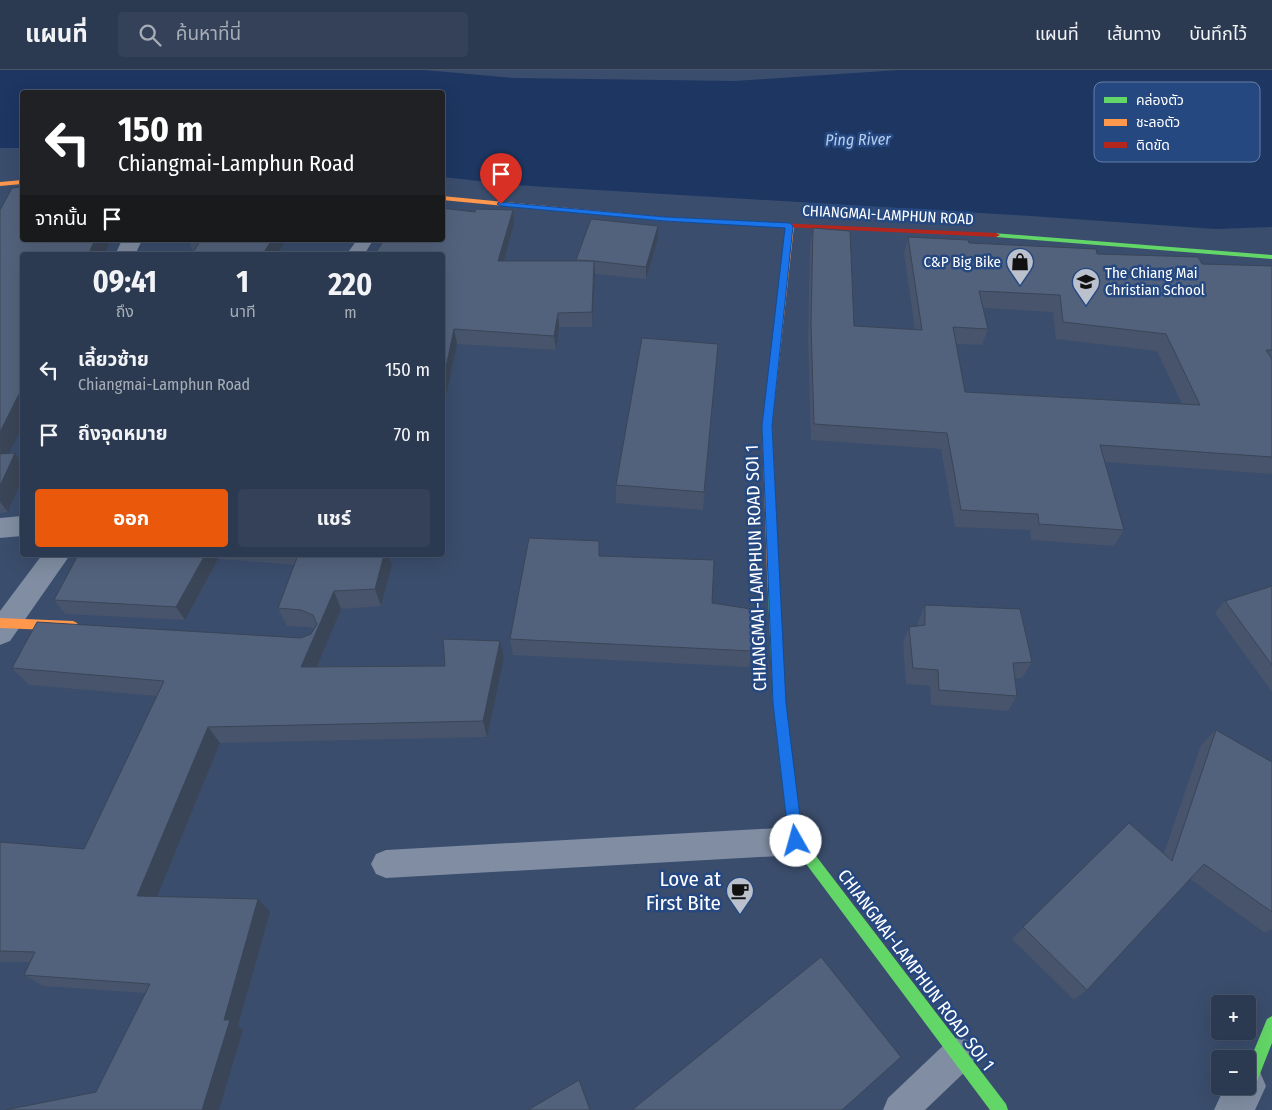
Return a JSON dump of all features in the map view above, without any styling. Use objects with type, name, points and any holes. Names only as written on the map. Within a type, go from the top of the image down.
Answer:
[{"type":"street","points":[[0,184],[20,182]]},
{"type":"street","name":"CHIANGMAI-LAMPHUN ROAD","points":[[445,198],[665,219],[1002,235],[1272,257]]},
{"type":"street","name":"CHIANGMAI-LAMPHUN ROAD SOI 1","points":[[790,226],[767,426],[779,703],[796,841],[1000,1110]]},
{"type":"street","points":[[0,528],[20,526]]},
{"type":"street","points":[[2,626],[55,557]]},
{"type":"street","points":[[2,626],[85,627]]},
{"type":"street","points":[[1256,1063],[1272,1024]]},
{"type":"street","points":[[1234,1110],[1242,1095]]},
{"type":"lane","points":[[386,864],[796,841]]},
{"type":"lane","points":[[900,1110],[959,1054]]},
{"type":"water","name":"Ping River","points":[[0,70],[424,70],[513,78],[735,81],[899,70],[1272,70],[1272,227],[1216,229],[514,185],[445,177],[445,90],[20,90],[20,148],[0,148]]},
{"type":"building","points":[[20,187],[20,242],[94,242],[89,252],[20,252],[20,392],[0,432],[0,210],[12,188]]},
{"type":"building","points":[[445,208],[475,212],[476,209],[513,210],[498,261],[594,261],[592,312],[558,313],[554,336],[454,329],[445,372],[445,252],[376,252],[383,242],[445,242]]},
{"type":"building","points":[[591,219],[658,226],[646,267],[576,260]]},
{"type":"building","points":[[813,228],[850,231],[854,326],[922,330],[908,237],[968,240],[969,243],[1096,249],[1097,254],[1198,257],[1202,264],[1272,266],[1272,350],[1266,350],[1272,359],[1272,457],[1100,445],[1124,530],[1039,524],[1038,514],[961,510],[947,433],[814,424],[811,324]],"holes":[[[979,291],[1060,295],[1063,322],[1166,334],[1200,405],[965,392],[953,327],[988,329]]]},
{"type":"building","points":[[200,242],[271,242],[264,252],[193,252]]},
{"type":"building","points":[[642,338],[718,344],[704,492],[616,485]]},
{"type":"building","points":[[15,453],[0,486],[0,454]]},
{"type":"building","points":[[529,538],[599,541],[599,556],[714,560],[712,603],[751,609],[752,651],[510,639]]},
{"type":"building","points":[[77,557],[204,557],[176,607],[54,600]]},
{"type":"building","points":[[297,557],[383,557],[375,589],[334,591],[301,667],[445,666],[443,639],[500,641],[483,721],[208,727],[137,896],[258,899],[224,1020],[230,1020],[202,1110],[5,1110],[96,1092],[150,984],[24,975],[35,952],[0,951],[0,842],[84,849],[164,681],[12,668],[37,622],[301,638],[311,634],[317,624],[313,615],[301,610],[278,608]]},
{"type":"building","points":[[1272,586],[1272,665],[1225,601]]},
{"type":"building","points":[[925,605],[1020,609],[1032,662],[1013,663],[1017,696],[939,690],[938,670],[913,668],[909,627],[925,625]]},
{"type":"building","points":[[1216,730],[1272,762],[1272,912],[1204,864],[1087,990],[1023,927],[1129,823],[1172,861]]},
{"type":"building","points":[[821,957],[901,1057],[842,1110],[632,1110]]},
{"type":"building","points":[[579,1080],[590,1110],[528,1110]]},
{"type":"traffic: fast","points":[[996,235],[1272,257]]},
{"type":"traffic: fast","points":[[773,572],[779,703],[796,841],[1000,1110]]},
{"type":"traffic: fast","points":[[1256,1063],[1272,1024]]},
{"type":"traffic: slow","points":[[0,184],[20,182]]},
{"type":"traffic: slow","points":[[445,198],[665,219],[762,224]]},
{"type":"traffic: slow","points":[[773,572],[767,426],[790,226]]},
{"type":"traffic: slow","points":[[0,623],[73,626]]},
{"type":"traffic: jam","points":[[762,224],[996,235]]},
{"type":"place","name":"C&P Big Bike","points":[[1020,286]]},
{"type":"place","name":"The Chiang Mai Christian School","points":[[1086,306]]},
{"type":"place","name":"Love at First Bite","points":[[740,915]]},
{"type":"route","points":[[501,204],[665,219],[790,226],[767,426],[779,703],[796,841]]}]
